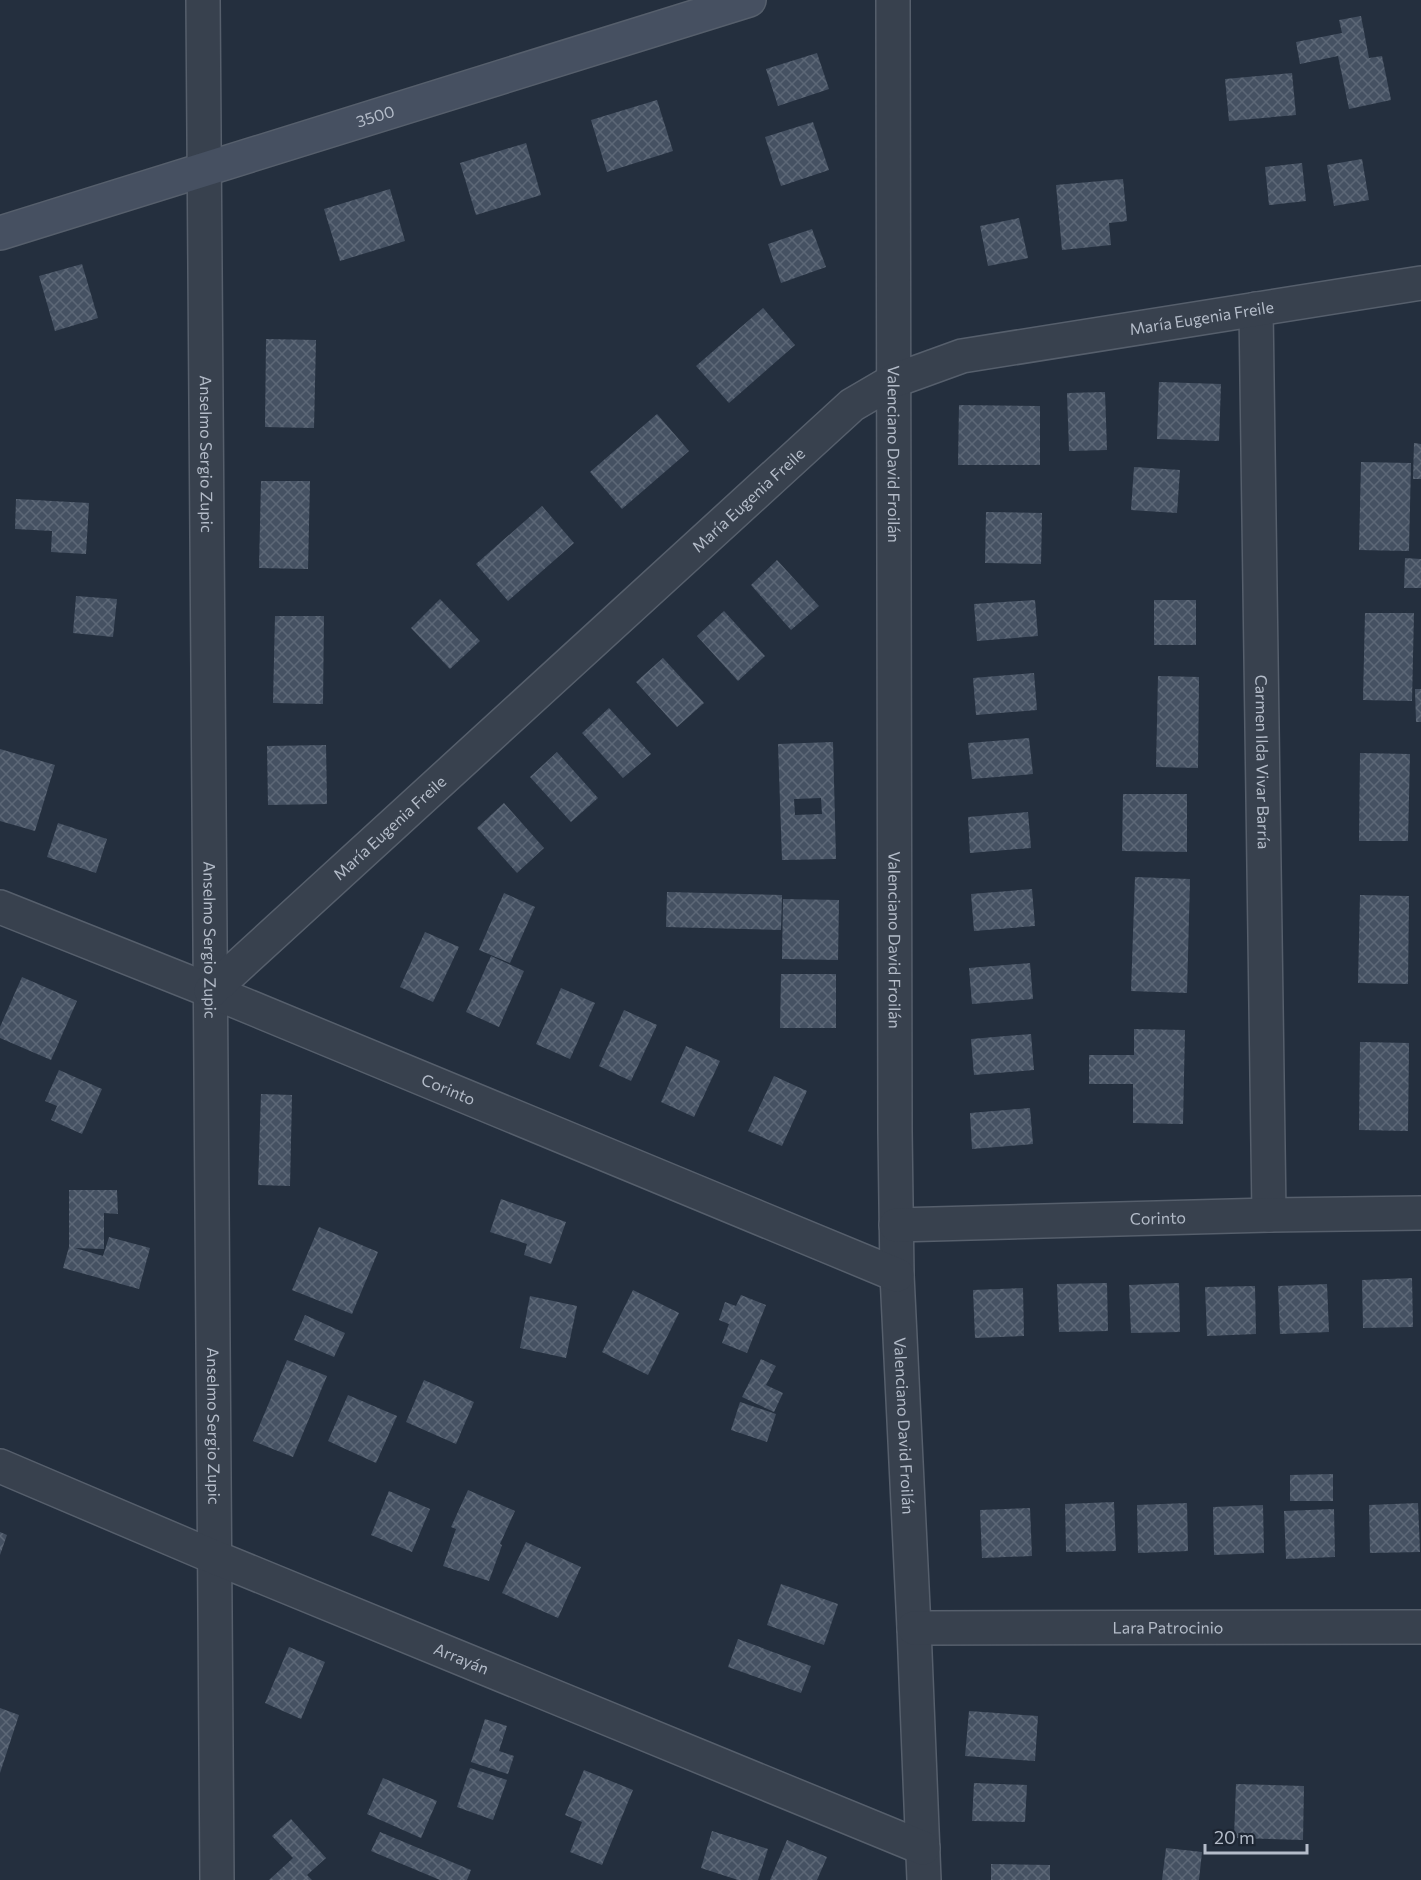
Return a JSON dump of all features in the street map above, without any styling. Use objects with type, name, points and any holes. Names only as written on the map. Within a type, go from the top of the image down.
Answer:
[{"type":"street","name":"Anselmo Sergio Zupic","points":[[202,0],[217,1880]]},
{"type":"street","name":"3500","points":[[0,233],[749,0]]},
{"type":"street","name":"Valenciano David Froilán","points":[[893,0],[896,1226],[923,1864]]},
{"type":"street","name":"María Eugenia Freile","points":[[211,991],[852,405],[893,381],[962,356],[1421,283]]},
{"type":"street","name":"Carmen Ilda Vivar Barría","points":[[1256,309],[1269,1215]]},
{"type":"street","name":"Corinto","points":[[0,907],[211,991],[897,1275]]},
{"type":"street","name":"Corinto","points":[[896,1226],[1421,1213]]},
{"type":"street","name":"Arrayán","points":[[0,1466],[923,1864]]},
{"type":"street","name":"Lara Patrocinio","points":[[914,1628],[1421,1627]]},
{"type":"building","points":[[1361,16],[1369,58],[1382,56],[1391,100],[1349,109],[1338,56],[1300,64],[1296,42],[1342,33],[1339,20]]},
{"type":"building","points":[[817,53],[829,89],[778,106],[766,69]]},
{"type":"building","points":[[1292,73],[1296,115],[1229,121],[1225,79]]},
{"type":"building","points":[[657,100],[673,151],[607,172],[591,120]]},
{"type":"building","points":[[813,122],[829,170],[781,186],[765,137]]},
{"type":"building","points":[[526,143],[541,195],[476,215],[460,163]]},
{"type":"building","points":[[1362,159],[1369,200],[1334,206],[1327,165]]},
{"type":"building","points":[[1302,163],[1306,201],[1269,205],[1265,167]]},
{"type":"building","points":[[1123,179],[1127,221],[1109,223],[1111,245],[1062,250],[1056,185]]},
{"type":"building","points":[[390,189],[405,241],[340,261],[324,209]]},
{"type":"building","points":[[1019,218],[1028,258],[988,266],[980,226]]},
{"type":"building","points":[[812,229],[826,267],[781,283],[768,244]]},
{"type":"building","points":[[82,264],[98,318],[55,331],[39,276]]},
{"type":"building","points":[[763,308],[795,345],[729,403],[696,366]]},
{"type":"building","points":[[266,339],[316,340],[314,428],[265,427]]},
{"type":"building","points":[[1159,382],[1221,384],[1219,441],[1157,439]]},
{"type":"building","points":[[1105,392],[1107,450],[1069,451],[1067,393]]},
{"type":"building","points":[[959,405],[1040,406],[1040,465],[958,465]]},
{"type":"building","points":[[657,414],[689,451],[622,509],[590,472]]},
{"type":"building","points":[[1414,443],[1421,444],[1421,479],[1413,479]]},
{"type":"building","points":[[1361,462],[1411,463],[1409,551],[1359,550]]},
{"type":"building","points":[[1134,467],[1180,470],[1177,513],[1131,510]]},
{"type":"building","points":[[261,481],[310,481],[308,569],[259,568]]},
{"type":"building","points":[[16,499],[89,503],[86,554],[51,552],[52,531],[15,529]]},
{"type":"building","points":[[542,506],[574,543],[508,601],[476,564]]},
{"type":"building","points":[[986,512],[1042,513],[1041,564],[985,563]]},
{"type":"building","points":[[1405,558],[1421,559],[1421,588],[1404,588]]},
{"type":"building","points":[[777,560],[819,606],[791,630],[751,585]]},
{"type":"building","points":[[76,596],[117,599],[113,637],[73,633]]},
{"type":"building","points":[[440,599],[480,641],[450,669],[411,628]]},
{"type":"building","points":[[1035,600],[1038,636],[977,641],[974,604]]},
{"type":"building","points":[[1154,600],[1196,600],[1196,645],[1154,645]]},
{"type":"building","points":[[724,611],[765,656],[738,681],[697,636]]},
{"type":"building","points":[[1365,613],[1414,613],[1412,701],[1363,700]]},
{"type":"building","points":[[275,616],[324,616],[323,704],[273,703]]},
{"type":"building","points":[[663,658],[704,703],[677,727],[636,682]]},
{"type":"building","points":[[1034,673],[1037,710],[976,715],[973,678]]},
{"type":"building","points":[[1158,676],[1199,677],[1198,768],[1156,767]]},
{"type":"building","points":[[1415,689],[1421,689],[1421,722],[1416,722]]},
{"type":"building","points":[[609,708],[651,754],[623,778],[582,733]]},
{"type":"building","points":[[1029,738],[1033,774],[972,779],[968,743]]},
{"type":"building","points":[[833,742],[836,859],[782,860],[778,744]],"holes":[[[821,798],[822,814],[795,815],[794,799]]]},
{"type":"building","points":[[326,745],[327,804],[268,805],[267,746]]},
{"type":"building","points":[[0,749],[55,765],[35,831],[0,821]]},
{"type":"building","points":[[557,752],[598,798],[571,822],[530,777]]},
{"type":"building","points":[[1360,753],[1410,754],[1408,841],[1359,841]]},
{"type":"building","points":[[1123,794],[1187,794],[1187,852],[1122,851]]},
{"type":"building","points":[[504,803],[544,848],[517,873],[477,828]]},
{"type":"building","points":[[1028,812],[1031,848],[970,853],[968,817]]},
{"type":"building","points":[[58,823],[107,839],[96,873],[47,857]]},
{"type":"building","points":[[1135,877],[1190,879],[1187,993],[1131,991]]},
{"type":"building","points":[[1032,889],[1035,926],[974,931],[971,894]]},
{"type":"building","points":[[667,892],[782,895],[781,930],[666,927]]},
{"type":"building","points":[[504,893],[535,907],[510,963],[479,950]]},
{"type":"building","points":[[1360,895],[1409,896],[1408,984],[1358,983]]},
{"type":"building","points":[[783,899],[839,900],[838,960],[782,959]]},
{"type":"building","points":[[425,932],[459,947],[433,1002],[400,987]]},
{"type":"building","points":[[491,956],[524,971],[499,1027],[466,1012]]},
{"type":"building","points":[[1030,963],[1033,999],[972,1004],[969,968]]},
{"type":"building","points":[[781,974],[836,974],[836,1028],[780,1028]]},
{"type":"building","points":[[22,977],[77,1001],[51,1060],[0,1038],[0,1027]]},
{"type":"building","points":[[561,988],[595,1003],[570,1059],[536,1044]]},
{"type":"building","points":[[624,1010],[657,1025],[631,1081],[599,1066]]},
{"type":"building","points":[[1134,1029],[1185,1030],[1183,1124],[1133,1123],[1133,1084],[1089,1084],[1089,1055],[1134,1055]]},
{"type":"building","points":[[1031,1034],[1034,1070],[974,1075],[971,1039]]},
{"type":"building","points":[[1360,1042],[1409,1043],[1408,1131],[1359,1130]]},
{"type":"building","points":[[686,1046],[720,1061],[694,1117],[661,1102]]},
{"type":"building","points":[[59,1070],[102,1089],[82,1134],[51,1120],[57,1106],[45,1101]]},
{"type":"building","points":[[774,1076],[807,1091],[782,1146],[748,1131]]},
{"type":"building","points":[[261,1094],[292,1095],[290,1186],[258,1185]]},
{"type":"building","points":[[1030,1108],[1033,1144],[972,1149],[970,1113]]},
{"type":"building","points":[[69,1190],[117,1190],[118,1214],[104,1213],[104,1249],[75,1248],[103,1256],[109,1237],[150,1248],[139,1289],[63,1268],[69,1247]]},
{"type":"building","points":[[501,1199],[566,1222],[551,1264],[524,1255],[527,1244],[490,1232]]},
{"type":"building","points":[[319,1227],[378,1252],[352,1314],[292,1290]]},
{"type":"building","points":[[1412,1278],[1413,1327],[1363,1328],[1362,1280]]},
{"type":"building","points":[[1107,1283],[1108,1331],[1059,1332],[1057,1284]]},
{"type":"building","points":[[1179,1283],[1180,1332],[1131,1333],[1129,1285]]},
{"type":"building","points":[[1327,1284],[1329,1332],[1280,1334],[1278,1286]]},
{"type":"building","points":[[1255,1286],[1256,1334],[1207,1336],[1205,1287]]},
{"type":"building","points":[[1023,1288],[1024,1336],[975,1338],[973,1290]]},
{"type":"building","points":[[633,1290],[679,1313],[648,1375],[602,1352]]},
{"type":"building","points":[[741,1295],[766,1305],[747,1353],[722,1343],[729,1324],[719,1320],[725,1302],[736,1306]]},
{"type":"building","points":[[530,1296],[577,1306],[566,1358],[520,1348]]},
{"type":"building","points":[[305,1315],[345,1333],[334,1357],[294,1340]]},
{"type":"building","points":[[761,1359],[776,1366],[766,1385],[783,1393],[774,1412],[742,1397]]},
{"type":"building","points":[[287,1360],[327,1376],[293,1457],[253,1441]]},
{"type":"building","points":[[424,1380],[474,1402],[456,1444],[406,1422]]},
{"type":"building","points":[[348,1395],[397,1416],[376,1463],[328,1441]]},
{"type":"building","points":[[740,1402],[776,1414],[767,1442],[731,1430]]},
{"type":"building","points":[[1333,1474],[1333,1501],[1290,1501],[1290,1475]]},
{"type":"building","points":[[468,1490],[515,1511],[500,1544],[502,1545],[489,1581],[443,1566],[456,1529],[451,1527]]},
{"type":"building","points":[[389,1491],[430,1509],[412,1552],[371,1535]]},
{"type":"building","points":[[1114,1502],[1116,1551],[1066,1552],[1065,1504]]},
{"type":"building","points":[[1187,1503],[1188,1551],[1138,1553],[1137,1505]]},
{"type":"building","points":[[1418,1503],[1420,1552],[1370,1553],[1369,1505]]},
{"type":"building","points":[[1263,1505],[1264,1553],[1214,1555],[1213,1507]]},
{"type":"building","points":[[1030,1508],[1032,1556],[982,1558],[980,1510]]},
{"type":"building","points":[[1334,1509],[1335,1557],[1286,1559],[1284,1511]]},
{"type":"building","points":[[0,1532],[7,1535],[0,1555]]},
{"type":"building","points":[[526,1542],[581,1567],[558,1618],[502,1593]]},
{"type":"building","points":[[781,1584],[838,1604],[824,1645],[767,1625]]},
{"type":"building","points":[[738,1639],[811,1666],[801,1693],[728,1667]]},
{"type":"building","points":[[289,1647],[325,1662],[301,1719],[265,1703]]},
{"type":"building","points":[[0,1708],[19,1715],[0,1773]]},
{"type":"building","points":[[969,1711],[1038,1716],[1035,1761],[965,1756]]},
{"type":"building","points":[[485,1719],[507,1726],[499,1751],[514,1756],[508,1774],[471,1762]]},
{"type":"building","points":[[470,1768],[507,1780],[493,1820],[457,1807]]},
{"type":"building","points":[[584,1770],[633,1790],[602,1865],[570,1852],[582,1822],[565,1815]]},
{"type":"building","points":[[383,1778],[437,1801],[421,1838],[367,1814]]},
{"type":"building","points":[[974,1783],[1027,1785],[1025,1822],[972,1821]]},
{"type":"building","points":[[1236,1784],[1304,1786],[1303,1840],[1234,1838]]},
{"type":"building","points":[[291,1819],[326,1858],[307,1875],[312,1880],[269,1880],[293,1858],[272,1836]]},
{"type":"building","points":[[712,1831],[768,1849],[758,1880],[738,1880],[701,1868]]},
{"type":"building","points":[[380,1832],[471,1870],[467,1880],[440,1880],[371,1851]]},
{"type":"building","points":[[787,1840],[827,1857],[817,1880],[770,1880]]},
{"type":"building","points":[[1166,1848],[1202,1852],[1199,1880],[1162,1880]]},
{"type":"building","points":[[991,1864],[1050,1865],[1050,1880],[991,1880]]}]
